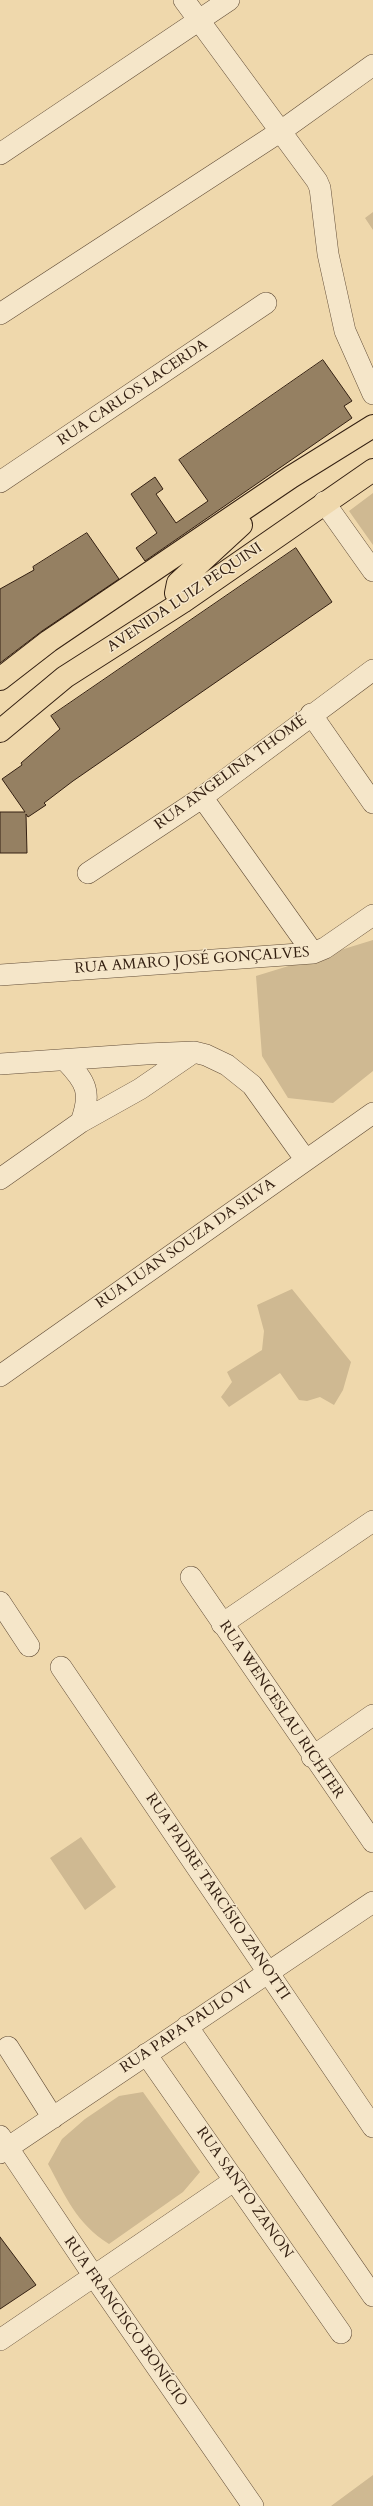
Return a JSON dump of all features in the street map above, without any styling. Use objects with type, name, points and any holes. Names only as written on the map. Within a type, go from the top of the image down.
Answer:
[{"type":"main road","points":[[0,679],[49,641],[291,477],[373,426]]},
{"type":"main road","name":"AVENIDA LUIZ PEQUINI","points":[[0,731],[65,677],[184,601],[324,502],[373,470]]},
{"type":"main road","points":[[184,601],[176,593],[178,583],[279,491],[291,477]]},
{"type":"street","points":[[184,0],[312,173],[320,188],[328,254],[345,331],[373,394]]},
{"type":"street","points":[[0,154],[198,19],[229,0]]},
{"type":"street","points":[[0,314],[281,131],[373,65]]},
{"type":"street","name":"RUA CARLOS LACERDA","points":[[0,482],[266,303]]},
{"type":"street","points":[[324,502],[373,571]]},
{"type":"street","name":"RUA ANGELINA THOMÉ","points":[[88,873],[202,797],[373,670]]},
{"type":"street","points":[[312,714],[373,803]]},
{"type":"street","points":[[202,797],[313,953]]},
{"type":"street","name":"RUA AMARO JOSÉ GONÇALVES","points":[[0,975],[313,953],[325,948],[373,914]]},
{"type":"street","points":[[0,1179],[81,1122],[140,1089],[194,1052]]},
{"type":"street","points":[[0,1064],[66,1061],[146,1054],[194,1052],[206,1055],[228,1065],[252,1085],[305,1159]]},
{"type":"street","points":[[66,1061],[82,1079],[86,1087],[87,1106],[81,1122]]},
{"type":"street","name":"RUA LUAN SOUZA DA SILVA","points":[[0,1376],[305,1159],[373,1113]]},
{"type":"street","points":[[222,1624],[373,1521]]},
{"type":"street","name":"RUA WENCESLAU RICHTER","points":[[190,1577],[312,1757],[373,1842]]},
{"type":"street","points":[[0,1602],[29,1646]]},
{"type":"street","name":"RUA PADRE TARCÍSIO ZANOTTI","points":[[61,1667],[373,2127]]},
{"type":"street","points":[[312,1757],[373,1715]]},
{"type":"street","name":"RUA PAPA PAULO VI","points":[[3,2145],[53,2118],[267,1972],[373,1902]]},
{"type":"street","points":[[188,2026],[373,2296]]},
{"type":"street","points":[[8,2047],[53,2118]]},
{"type":"street","name":"RUA SANTO ZANON","points":[[146,2054],[341,2333]]},
{"type":"street","name":"RUA FRANCISCO BONÍCIO","points":[[3,2145],[253,2506]]},
{"type":"street","points":[[0,2340],[93,2275],[235,2180]]},
{"type":"shaded area","points":[[373,212],[373,230],[365,218]]},
{"type":"shaded area","points":[[373,493],[373,545],[349,511]]},
{"type":"shaded area","points":[[373,940],[373,1071],[333,1103],[288,1098],[262,1056],[256,976]]},
{"type":"shaded area","points":[[292,1289],[351,1362],[343,1390],[334,1405],[320,1397],[307,1401],[299,1400],[280,1373],[229,1407],[221,1397],[232,1382],[227,1372],[262,1350],[264,1331],[257,1305]]},
{"type":"shaded area","points":[[81,1837],[116,1887],[85,1910],[50,1858]]},
{"type":"shaded area","points":[[143,2092],[200,2172],[183,2192],[109,2244],[98,2236],[80,2218],[48,2164],[62,2139],[85,2119],[119,2096]]},
{"type":"shaded area","points":[[373,2475],[373,2506],[331,2506]]},
{"type":"building","points":[[323,360],[352,401],[344,406],[352,418],[145,561],[136,548],[157,533],[131,494],[155,477],[163,489],[156,494],[176,523],[208,501],[179,460]]},
{"type":"building","points":[[87,533],[119,579],[42,631],[0,663],[0,589],[34,570],[33,567]]},
{"type":"building","points":[[296,548],[332,602],[73,781],[44,803],[46,805],[28,817],[26,814],[27,853],[0,853],[0,812],[25,812],[2,779],[22,765],[21,763],[60,729],[51,716]]},
{"type":"building","points":[[0,2237],[36,2285],[0,2309]]}]
